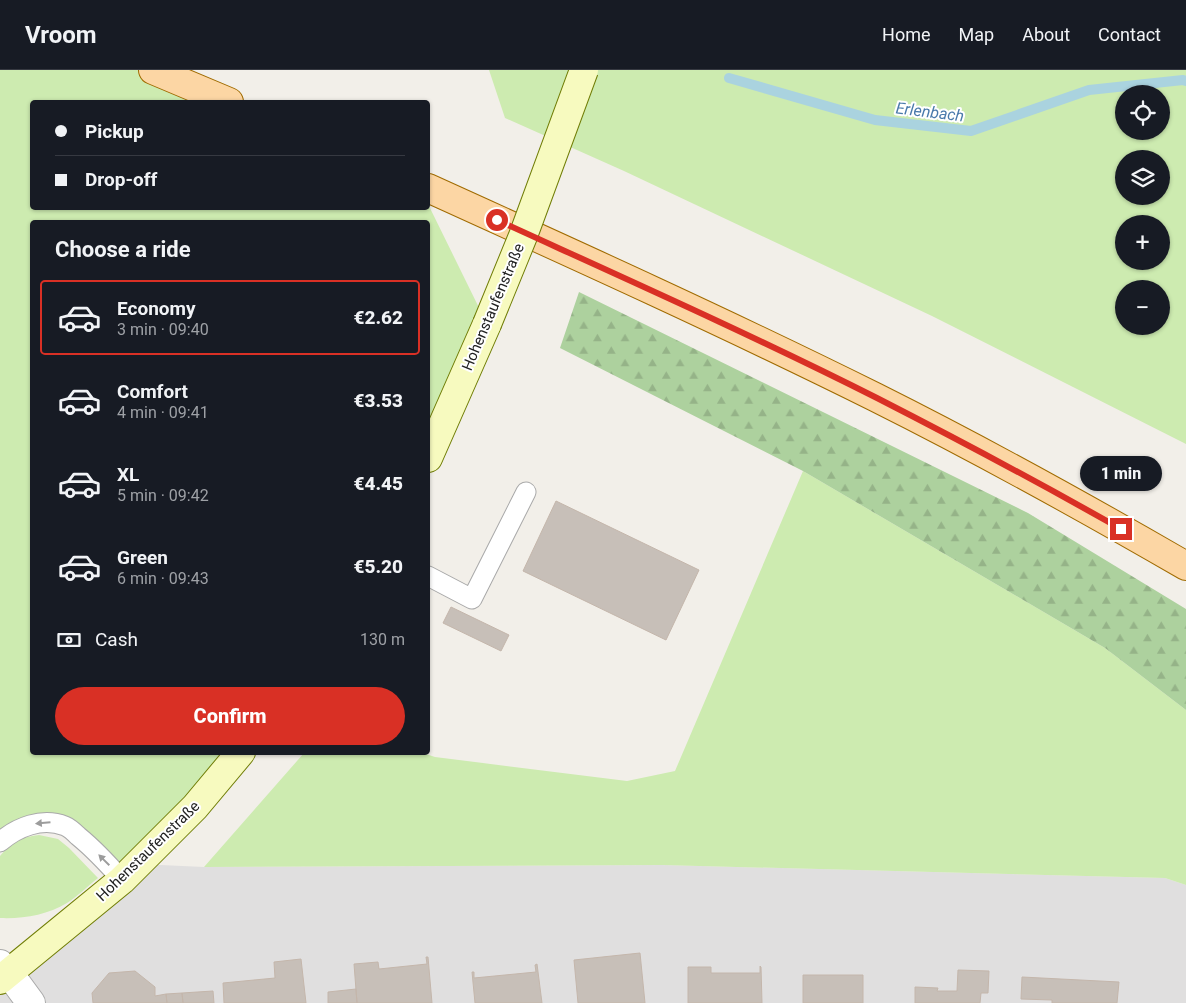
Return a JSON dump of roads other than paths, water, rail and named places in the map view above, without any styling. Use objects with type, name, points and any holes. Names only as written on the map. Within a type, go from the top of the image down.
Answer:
[{"type":"main road","points":[[153,70],[224,100]]},
{"type":"main road","points":[[430,189],[740,332],[877,398],[1062,496],[1186,566]]},
{"type":"street","name":"Hohenstaufenstraße","points":[[430,453],[487,324],[584,70]]},
{"type":"street","name":"Hohenstaufenstraße","points":[[3,973],[122,880],[195,807],[238,755]]},
{"type":"street","points":[[3,973],[31,1003]]},
{"type":"lane","points":[[430,577],[472,599],[526,492]]},
{"type":"lane","points":[[0,842],[8,835],[33,824],[50,822],[67,826],[122,880]]},
{"type":"waterway","name":"Erlenbach","points":[[729,78],[875,120],[971,131],[1089,90],[1186,81]]}]
